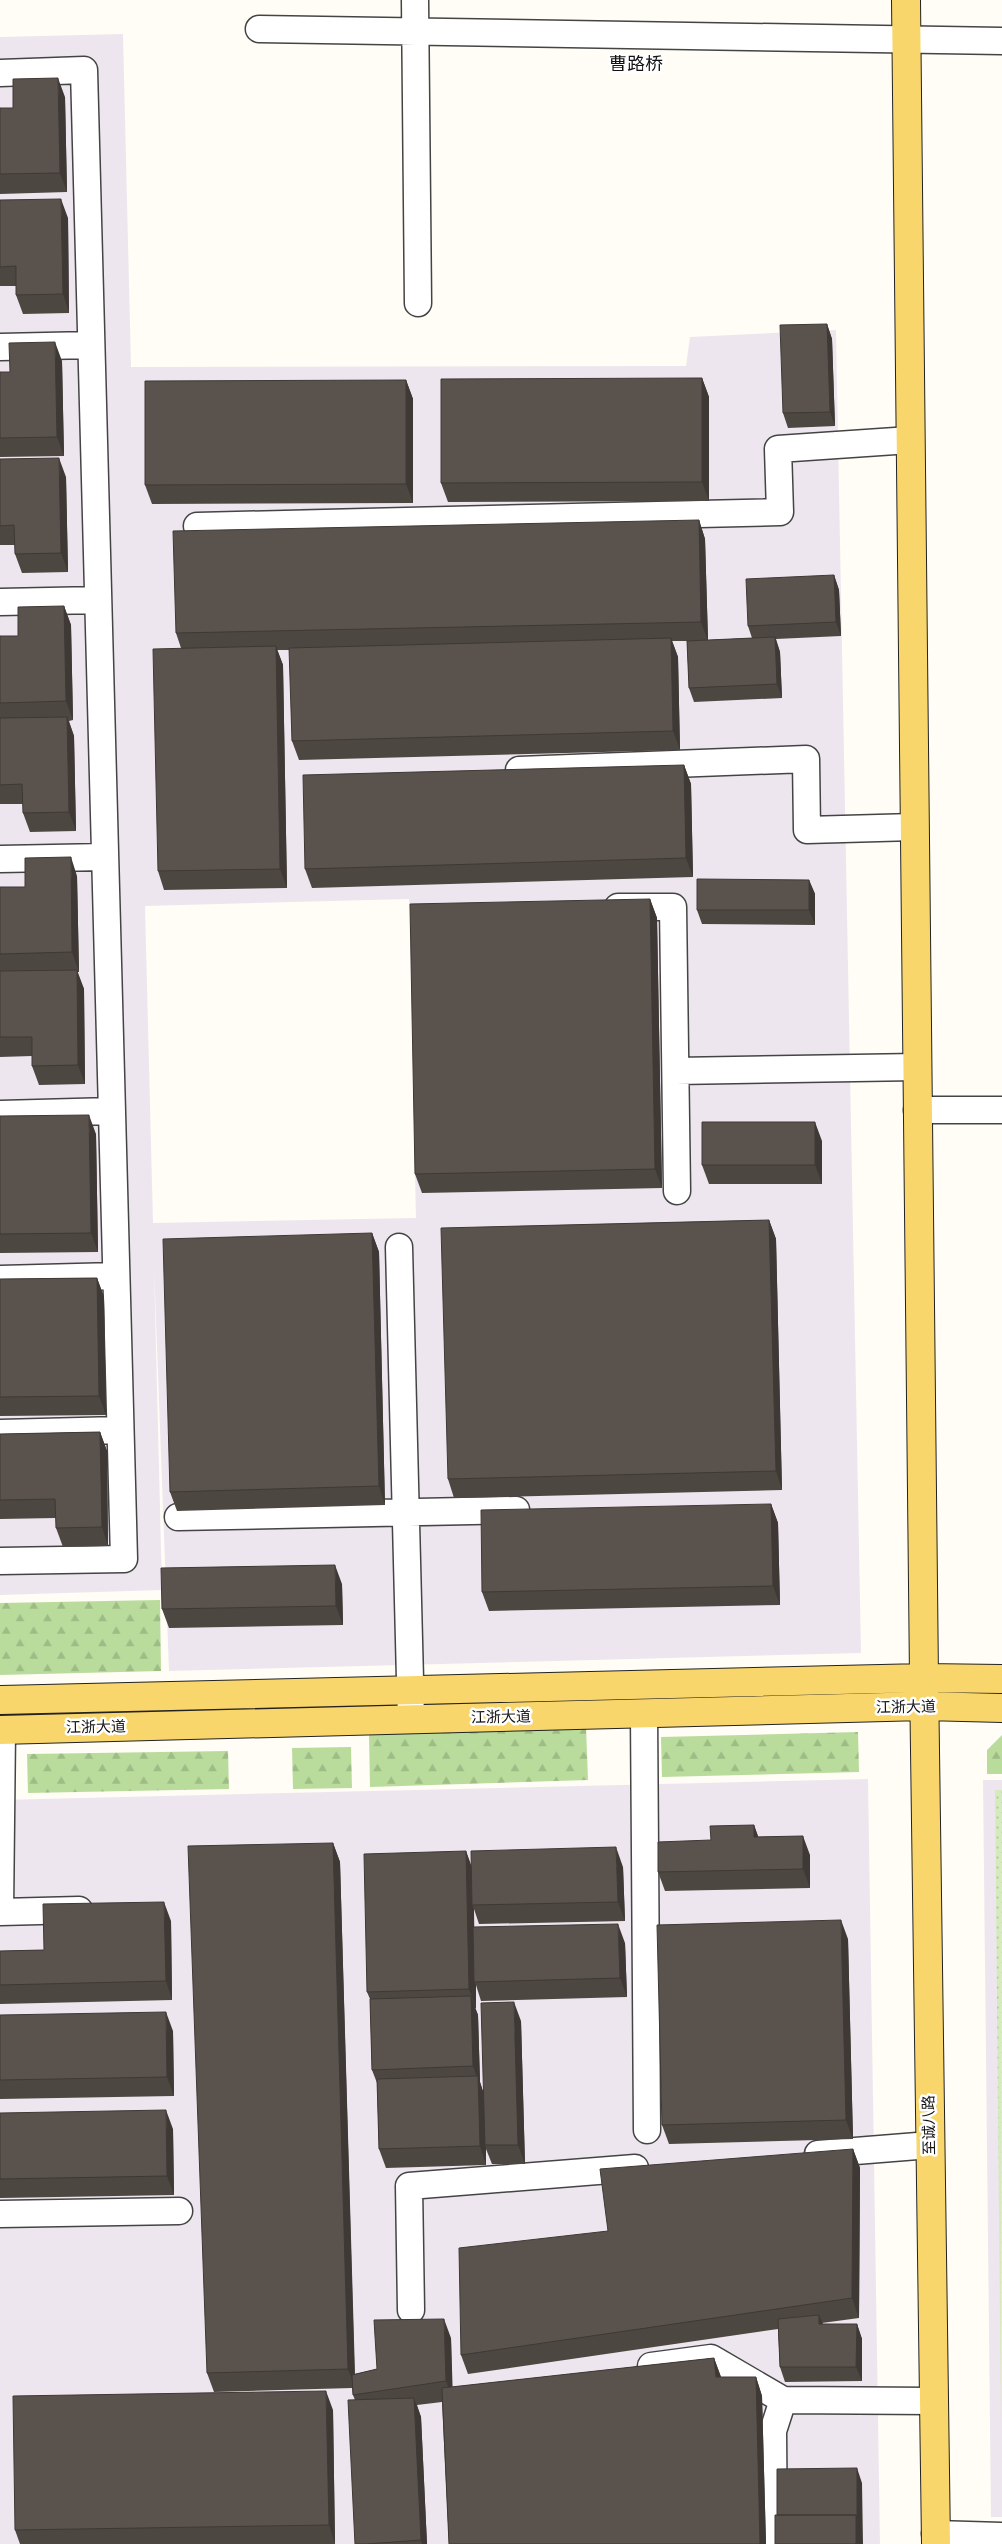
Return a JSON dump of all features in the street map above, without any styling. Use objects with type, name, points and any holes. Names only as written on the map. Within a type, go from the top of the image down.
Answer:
[{"type":"main road","name":"至诚八路","points":[[906,0],[917,1110],[935,2539]]},
{"type":"main road","name":"江浙大道","points":[[0,1700],[924,1678],[1002,1679]]},
{"type":"main road","name":"江浙大道","points":[[1,1730],[924,1706],[1002,1708]]},
{"type":"street","points":[[415,0],[418,302]]},
{"type":"street","points":[[259,29],[1002,42]]},
{"type":"street","points":[[0,73],[84,70],[124,1559],[0,1561]]},
{"type":"street","points":[[0,347],[91,345]]},
{"type":"street","points":[[197,526],[780,512],[778,449],[910,440]]},
{"type":"street","points":[[0,602],[98,600]]},
{"type":"street","points":[[499,771],[806,759],[807,830],[914,827]]},
{"type":"street","points":[[0,860],[105,857]]},
{"type":"street","points":[[595,908],[673,906],[677,1191]]},
{"type":"street","points":[[676,1071],[917,1067]]},
{"type":"street","points":[[917,1110],[1002,1110]]},
{"type":"street","points":[[0,1114],[112,1111]]},
{"type":"street","points":[[399,1247],[411,1719]]},
{"type":"street","points":[[0,1279],[116,1276]]},
{"type":"street","points":[[0,1432],[120,1430]]},
{"type":"street","points":[[178,1517],[542,1510]]},
{"type":"street","points":[[644,1713],[647,2130]]},
{"type":"street","points":[[1,1730],[0,1912],[106,1910]]},
{"type":"street","points":[[792,2156],[930,2145]]},
{"type":"street","points":[[411,2310],[409,2186],[654,2167]]},
{"type":"street","points":[[0,2214],[179,2211]]},
{"type":"street","points":[[625,2369],[711,2358],[783,2400],[934,2401]]},
{"type":"street","points":[[774,2544],[773,2431],[783,2400]]},
{"type":"street","points":[[935,2539],[1002,2536]]},
{"type":"shaded area","points":[[123,34],[131,367],[686,366],[690,337],[836,330],[861,1653],[169,1671],[154,1266],[162,1590],[0,1595],[0,37]],"holes":[[[409,899],[416,1218],[153,1223],[145,906]]]},
{"type":"shaded area","points":[[868,1779],[880,2544],[0,2544],[0,1800]]},
{"type":"shaded area","points":[[983,1780],[1002,1780],[1002,2517],[991,2517]]},
{"type":"green space","points":[[160,1600],[161,1671],[0,1675],[0,1603]]},
{"type":"green space","points":[[586,1727],[588,1780],[370,1787],[369,1734]]},
{"type":"green space","points":[[858,1732],[859,1772],[662,1777],[661,1737]]},
{"type":"green space","points":[[1002,1735],[1002,1774],[987,1774],[987,1750]]},
{"type":"green space","points":[[351,1747],[352,1788],[293,1789],[292,1748]]},
{"type":"green space","points":[[228,1751],[229,1789],[28,1793],[27,1754]]},
{"type":"green space","points":[[995,1790],[1002,1790],[1001,2431]]},
{"type":"building","points":[[58,78],[60,173],[0,174],[0,108],[13,108],[13,79]]},
{"type":"building","points":[[61,199],[63,294],[16,295],[16,266],[0,267],[0,200]]},
{"type":"building","points":[[827,324],[830,412],[783,413],[780,325]]},
{"type":"building","points":[[55,342],[57,437],[0,438],[0,372],[10,372],[9,343]]},
{"type":"building","points":[[702,378],[702,482],[441,483],[441,379]]},
{"type":"building","points":[[406,380],[406,484],[145,485],[145,381]]},
{"type":"building","points":[[59,458],[61,553],[15,554],[14,525],[0,526],[0,459]]},
{"type":"building","points":[[699,520],[701,622],[176,633],[173,531]]},
{"type":"building","points":[[834,575],[836,622],[748,626],[746,579]]},
{"type":"building","points":[[64,606],[66,701],[0,703],[0,636],[18,636],[18,607]]},
{"type":"building","points":[[775,637],[777,684],[689,688],[687,641]]},
{"type":"building","points":[[671,638],[673,731],[292,741],[289,648]]},
{"type":"building","points":[[276,646],[280,869],[158,871],[153,649]]},
{"type":"building","points":[[67,717],[69,812],[23,813],[22,784],[0,785],[0,718]]},
{"type":"building","points":[[684,765],[686,858],[305,869],[303,775]]},
{"type":"building","points":[[71,857],[72,952],[0,954],[0,887],[25,887],[25,858]]},
{"type":"building","points":[[697,879],[809,880],[809,910],[697,910]]},
{"type":"building","points":[[650,899],[655,1169],[415,1174],[410,904]]},
{"type":"building","points":[[77,970],[78,1065],[32,1066],[32,1037],[0,1037],[0,971]]},
{"type":"building","points":[[89,1115],[91,1233],[0,1234],[0,1116]]},
{"type":"building","points":[[702,1122],[815,1122],[815,1165],[702,1165]]},
{"type":"building","points":[[769,1220],[776,1471],[448,1479],[441,1228]]},
{"type":"building","points":[[372,1233],[379,1486],[170,1492],[163,1239]]},
{"type":"building","points":[[97,1278],[99,1396],[0,1397],[0,1279]]},
{"type":"building","points":[[100,1432],[102,1527],[56,1528],[55,1499],[0,1500],[0,1434]]},
{"type":"building","points":[[771,1504],[773,1586],[482,1592],[481,1510]]},
{"type":"building","points":[[335,1565],[336,1606],[162,1609],[161,1568]]},
{"type":"building","points":[[754,1825],[754,1837],[803,1836],[803,1869],[658,1872],[658,1842],[711,1840],[710,1826]]},
{"type":"building","points":[[333,1843],[348,2369],[207,2373],[188,1846]]},
{"type":"building","points":[[616,1847],[618,1902],[472,1905],[471,1851]]},
{"type":"building","points":[[466,1851],[469,1989],[367,1992],[364,1854]]},
{"type":"building","points":[[164,1902],[166,1981],[0,1985],[0,1951],[44,1950],[43,1904]]},
{"type":"building","points":[[841,1920],[846,2120],[662,2125],[657,1925]]},
{"type":"building","points":[[618,1924],[620,1978],[474,1982],[473,1927]]},
{"type":"building","points":[[471,1996],[473,2066],[372,2070],[370,1999]]},
{"type":"building","points":[[514,2002],[518,2145],[485,2145],[481,2003]]},
{"type":"building","points":[[166,2012],[167,2077],[0,2080],[0,2015]]},
{"type":"building","points":[[478,2076],[480,2146],[379,2149],[377,2079]]},
{"type":"building","points":[[166,2110],[167,2176],[0,2179],[0,2113]]},
{"type":"building","points":[[853,2149],[852,2298],[461,2355],[459,2248],[608,2231],[600,2169]]},
{"type":"building","points":[[819,2315],[819,2324],[857,2324],[856,2367],[780,2367],[778,2319]]},
{"type":"building","points":[[444,2319],[446,2381],[353,2395],[352,2375],[377,2369],[374,2320]]},
{"type":"building","points":[[714,2358],[716,2377],[756,2377],[760,2544],[449,2544],[442,2388]]},
{"type":"building","points":[[326,2391],[329,2525],[15,2530],[13,2396]]},
{"type":"building","points":[[414,2398],[421,2540],[355,2544],[348,2400]]},
{"type":"building","points":[[857,2468],[857,2519],[856,2515],[777,2515],[777,2469]]},
{"type":"building","points":[[775,2515],[856,2515],[856,2544],[775,2544]]},
{"type":"district","name":"曹路桥","points":[[636,64]]}]
